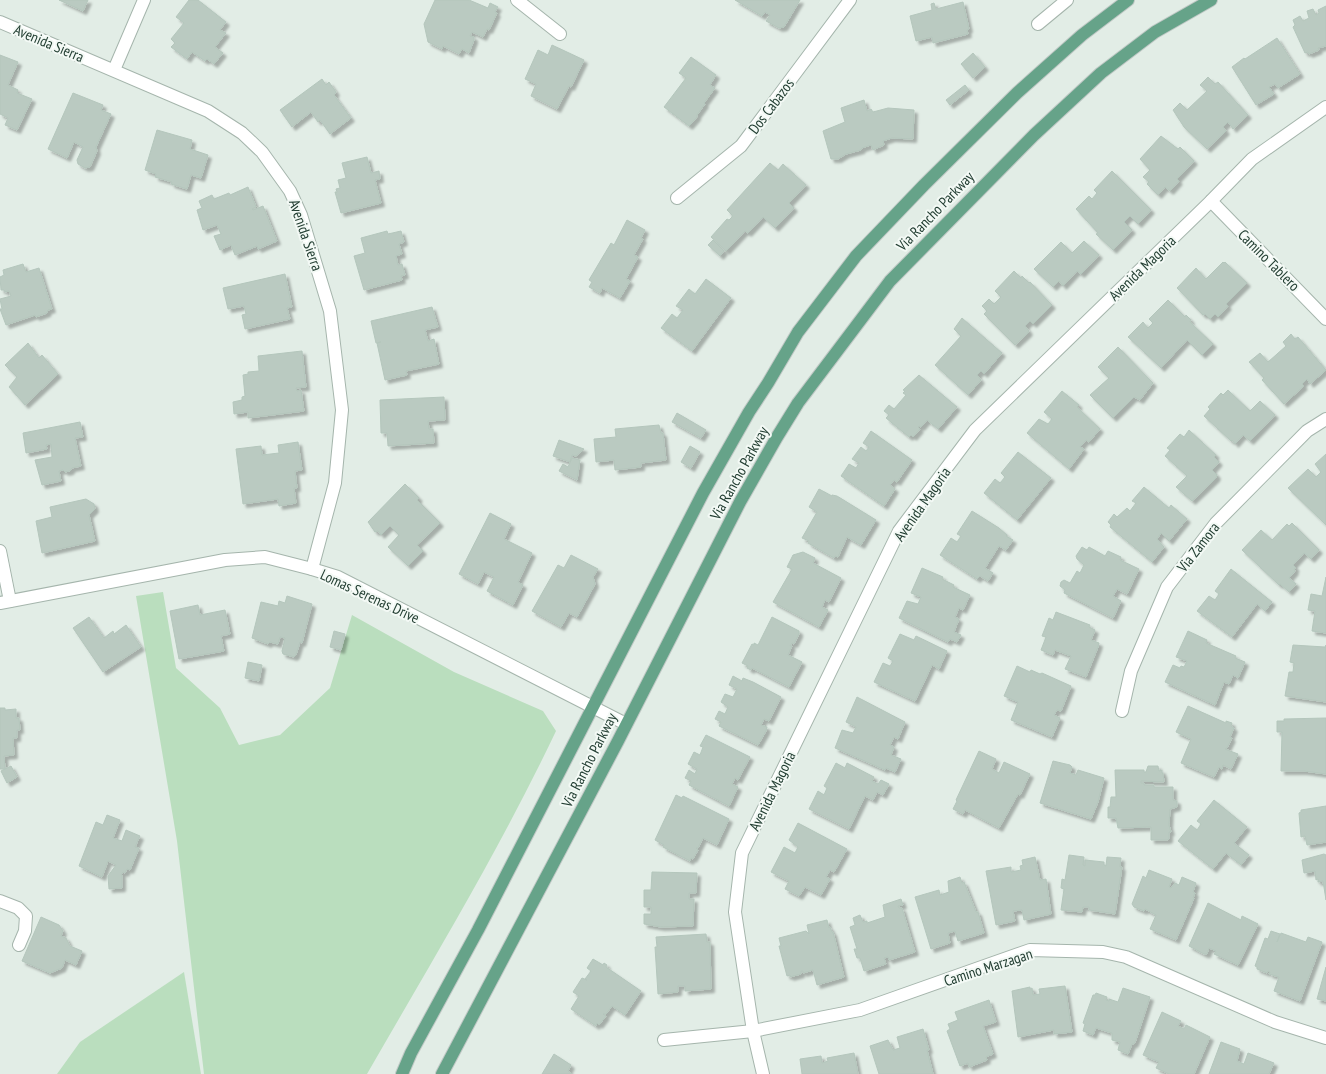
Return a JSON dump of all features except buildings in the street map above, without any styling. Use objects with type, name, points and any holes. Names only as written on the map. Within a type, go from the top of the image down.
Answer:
[{"type":"main road","name":"Via Rancho Parkway","points":[[402,1074],[411,1053],[478,930],[703,493],[749,412],[798,332],[856,256],[924,185],[1023,88],[1082,35],[1128,0]]},
{"type":"main road","name":"Via Rancho Parkway","points":[[442,1074],[626,724],[740,502],[798,403],[890,281],[1023,146],[1101,73],[1155,32],[1210,0]]},
{"type":"street","points":[[114,70],[144,0]]},
{"type":"street","points":[[517,0],[560,34]]},
{"type":"street","name":"Dos Cabazos","points":[[676,198],[741,146],[850,0]]},
{"type":"street","points":[[1038,24],[1067,0]]},
{"type":"street","name":"Avenida Sierra","points":[[0,22],[208,111],[242,132],[262,152],[290,191],[302,215],[330,311],[342,410],[335,483],[312,568]]},
{"type":"street","name":"Avenida Magoria","points":[[763,1074],[753,1031],[735,912],[742,853],[899,531],[975,430],[1211,201],[1252,159],[1326,106]]},
{"type":"street","name":"Camino Tablero","points":[[1211,201],[1326,319]]},
{"type":"street","name":"Via Zamora","points":[[1122,711],[1131,671],[1167,587],[1216,523],[1307,431],[1326,419]]},
{"type":"street","points":[[0,551],[5,602]]},
{"type":"street","name":"Lomas Serenas Drive","points":[[5,602],[225,560],[265,557],[312,568],[338,577],[626,724]]},
{"type":"street","points":[[0,901],[18,908],[26,916],[24,931],[19,945]]},
{"type":"street","name":"Camino Marzagan","points":[[664,1040],[753,1031],[860,1010],[1030,950],[1102,952],[1126,957],[1275,1022],[1326,1038]]},
{"type":"green space","points":[[163,592],[176,668],[220,708],[239,745],[280,735],[330,688],[352,615],[454,672],[543,711],[556,731],[489,862],[367,1074],[204,1074],[177,841],[136,596]]},
{"type":"green space","points":[[184,972],[201,1074],[57,1074],[80,1042]]}]
